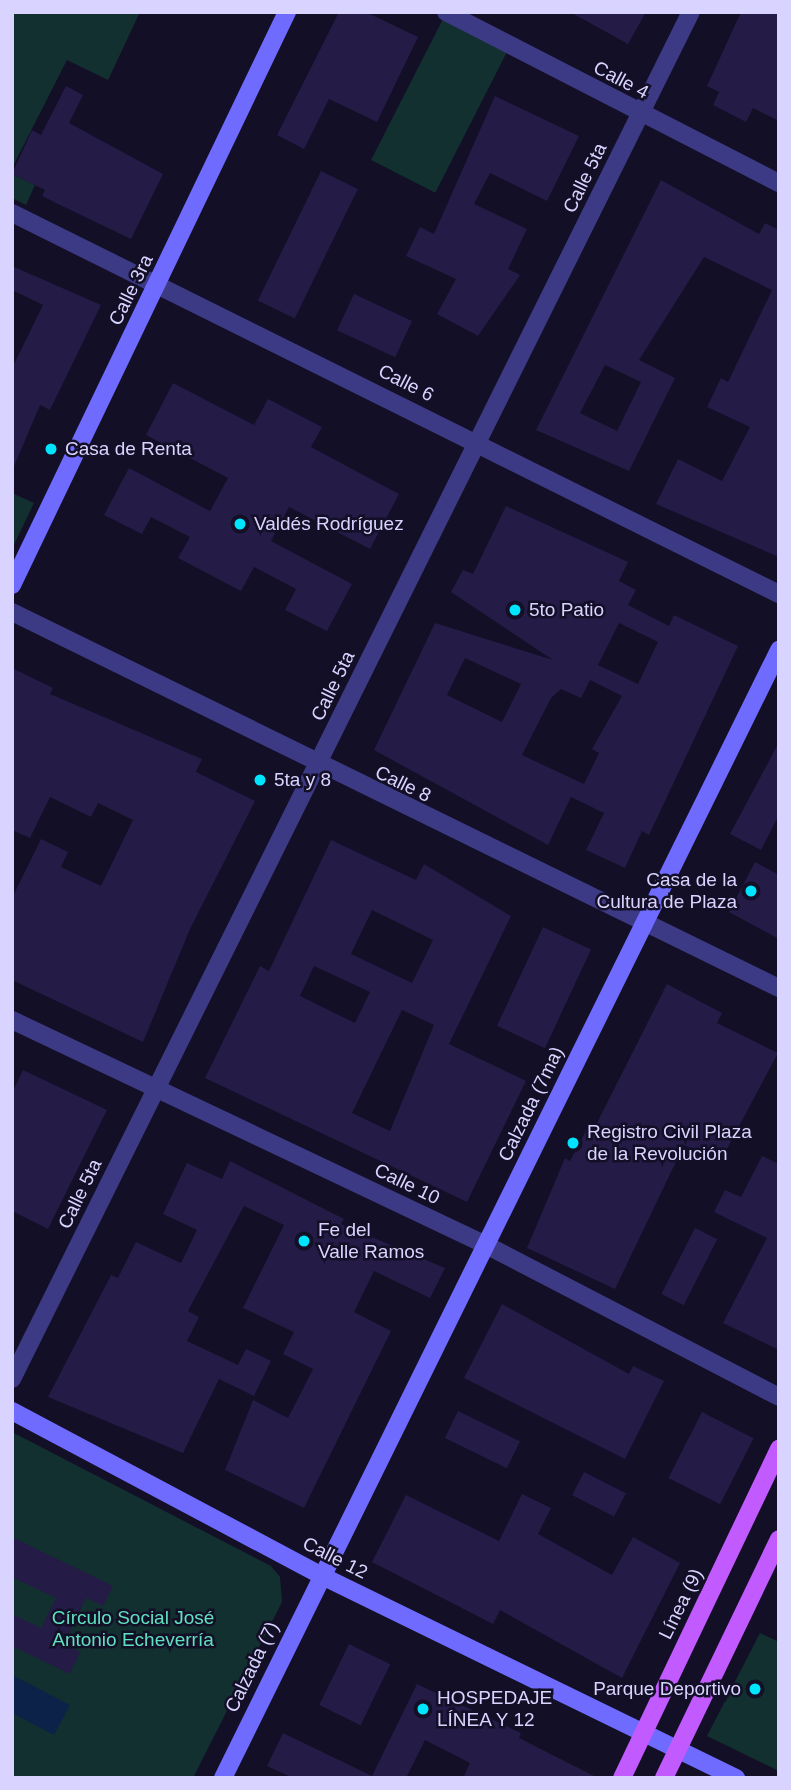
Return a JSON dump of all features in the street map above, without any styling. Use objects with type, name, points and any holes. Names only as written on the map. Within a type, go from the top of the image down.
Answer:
[{"type":"main road","name":"Calle 3ra","points":[[12,585],[287,12]]},
{"type":"main road","name":"Calzada (7ma)","points":[[320,1575],[779,650]]},
{"type":"main road","name":"Calle 12","points":[[12,1411],[320,1575],[677,1750]]},
{"type":"main road","name":"Línea (9)","points":[[622,1778],[779,1449]]},
{"type":"main road","points":[[664,1778],[779,1539]]},
{"type":"main road","name":"Calzada (7)","points":[[223,1778],[320,1575]]},
{"type":"main road","points":[[677,1750],[736,1778]]},
{"type":"street","name":"Calle 4","points":[[446,12],[640,114],[779,183]]},
{"type":"street","name":"Calle 5ta","points":[[12,1379],[691,12]]},
{"type":"street","name":"Calle 6","points":[[12,213],[158,282],[779,594]]},
{"type":"street","name":"Calle 8","points":[[12,612],[317,765],[779,988]]},
{"type":"street","name":"Calle 10","points":[[12,1020],[486,1245],[779,1397]]},
{"type":"green space","points":[[12,12],[140,12],[108,80],[67,60],[12,168]]},
{"type":"green space","points":[[446,13],[510,46],[435,193],[371,160]]},
{"type":"green space","points":[[12,174],[35,185],[26,205],[12,198]]},
{"type":"green space","points":[[12,493],[34,503],[12,549]]},
{"type":"green space","name":"Círculo Social José Antonio Echeverría","points":[[12,1432],[271,1566],[280,1577],[282,1602],[193,1778],[12,1778]]},
{"type":"green space","name":"Parque Deportivo","points":[[760,1633],[779,1642],[779,1771],[707,1736]]},
{"type":"water","points":[[12,1675],[70,1705],[54,1735],[12,1713]]},
{"type":"building","points":[[339,12],[366,12],[418,37],[377,122],[329,99],[304,149],[277,135]]},
{"type":"building","points":[[570,12],[646,12],[628,44]]},
{"type":"building","points":[[741,12],[779,12],[779,121],[753,108],[746,122],[713,105],[719,92],[707,86]]},
{"type":"building","points":[[66,86],[83,95],[69,123],[163,174],[131,239],[42,196],[45,190],[12,174],[32,130],[41,135]]},
{"type":"building","points":[[495,96],[579,136],[547,201],[490,173],[474,204],[527,229],[508,269],[520,275],[478,336],[437,314],[456,279],[406,256],[420,227],[434,234]]},
{"type":"building","points":[[321,171],[358,189],[295,318],[258,300]]},
{"type":"building","points":[[661,180],[759,234],[765,223],[779,230],[779,557],[656,504],[678,459],[722,481],[750,427],[707,407],[721,378],[728,382],[772,290],[704,257],[639,360],[675,378],[629,471],[536,430]],"holes":[[[605,365],[641,382],[617,431],[580,413]]]},
{"type":"building","points":[[12,266],[101,305],[50,410],[40,405],[12,471],[12,368],[43,305],[12,290]]},
{"type":"building","points":[[354,294],[412,321],[395,357],[337,330]]},
{"type":"building","points":[[173,383],[254,425],[268,399],[322,427],[311,447],[399,494],[370,549],[289,507],[271,541],[352,584],[327,631],[285,610],[296,589],[254,567],[241,591],[178,558],[190,537],[151,517],[142,534],[104,515],[129,468],[210,511],[228,478],[146,435]]},
{"type":"building","points":[[506,506],[628,562],[619,581],[636,590],[628,605],[669,626],[674,615],[738,646],[649,835],[642,831],[625,868],[586,850],[604,813],[571,797],[548,845],[374,750],[435,623],[553,660],[451,592],[463,570],[473,574]],"holes":[[[619,623],[658,642],[638,684],[598,665]],[[465,658],[521,684],[502,722],[447,695]],[[590,680],[622,696],[592,749],[599,753],[584,784],[522,755],[551,698],[561,689],[581,698]]]},
{"type":"building","points":[[12,668],[53,688],[50,694],[202,759],[196,772],[255,801],[190,929],[143,1042],[12,980],[12,898],[41,839],[68,852],[61,867],[101,886],[133,820],[98,803],[91,817],[50,797],[30,838],[12,830]]},
{"type":"building","points":[[779,742],[779,815],[761,850],[730,834]]},
{"type":"building","points":[[331,840],[416,880],[424,864],[511,916],[449,1044],[526,1081],[467,1202],[205,1078],[260,966],[269,971]],"holes":[[[372,910],[433,940],[412,983],[351,954]],[[314,966],[370,992],[355,1023],[300,996]],[[402,1010],[434,1025],[390,1131],[352,1113]]]},
{"type":"building","points":[[755,862],[779,875],[779,939],[729,912]]},
{"type":"building","points":[[543,927],[591,949],[545,1048],[497,1026]]},
{"type":"building","points":[[667,984],[722,1013],[717,1023],[778,1053],[720,1162],[684,1145],[615,1289],[527,1248],[565,1158],[570,1161],[589,1125],[595,1127]]},
{"type":"building","points":[[23,1070],[107,1110],[48,1229],[12,1211],[12,1093]]},
{"type":"building","points":[[762,1156],[779,1164],[779,1350],[723,1323],[767,1238],[714,1212],[725,1190],[741,1197]]},
{"type":"building","points":[[230,1161],[344,1219],[341,1224],[445,1268],[430,1298],[374,1271],[354,1312],[391,1331],[304,1508],[225,1470],[253,1400],[288,1418],[313,1369],[283,1354],[294,1332],[243,1308],[284,1225],[244,1206],[188,1311],[199,1317],[187,1341],[238,1365],[246,1349],[271,1361],[254,1396],[219,1379],[183,1453],[48,1397],[111,1275],[118,1278],[136,1242],[181,1263],[197,1230],[163,1214],[187,1163],[222,1179]]},
{"type":"building","points":[[695,1228],[717,1239],[684,1305],[661,1294]]},
{"type":"building","points":[[502,1304],[629,1374],[633,1366],[664,1381],[625,1459],[464,1378]]},
{"type":"building","points":[[458,1411],[520,1441],[507,1468],[445,1438]]},
{"type":"building","points":[[702,1412],[754,1438],[720,1504],[668,1478]]},
{"type":"building","points":[[584,1472],[626,1493],[614,1517],[572,1495]]},
{"type":"building","points":[[522,1494],[551,1508],[538,1534],[612,1575],[633,1537],[680,1563],[622,1678],[500,1610],[493,1624],[372,1562],[406,1495],[499,1541]]},
{"type":"building","points":[[12,1537],[113,1586],[103,1606],[86,1598],[64,1644],[80,1652],[70,1674],[12,1646],[12,1614],[41,1628],[56,1598],[12,1577]]},
{"type":"building","points":[[349,1644],[390,1664],[361,1725],[319,1705]]},
{"type":"building","points":[[417,1684],[521,1733],[519,1738],[598,1778],[463,1778],[470,1763],[425,1740],[406,1778],[293,1778],[267,1766],[283,1733],[372,1776]]},
{"type":"place","name":"Casa de Renta","points":[[51,449]]},
{"type":"place","name":"Valdés Rodríguez","points":[[240,524]]},
{"type":"place","name":"5to Patio","points":[[515,610]]},
{"type":"place","name":"5ta y 8","points":[[260,780]]},
{"type":"place","name":"Casa de la Cultura de Plaza","points":[[751,891]]},
{"type":"place","name":"Registro Civil Plaza de la Revolución","points":[[573,1143]]},
{"type":"place","name":"Fe del Valle Ramos","points":[[304,1241]]},
{"type":"place","name":"Parque Deportivo","points":[[755,1689]]},
{"type":"place","name":"HOSPEDAJE LÍNEA Y 12","points":[[423,1709]]}]
